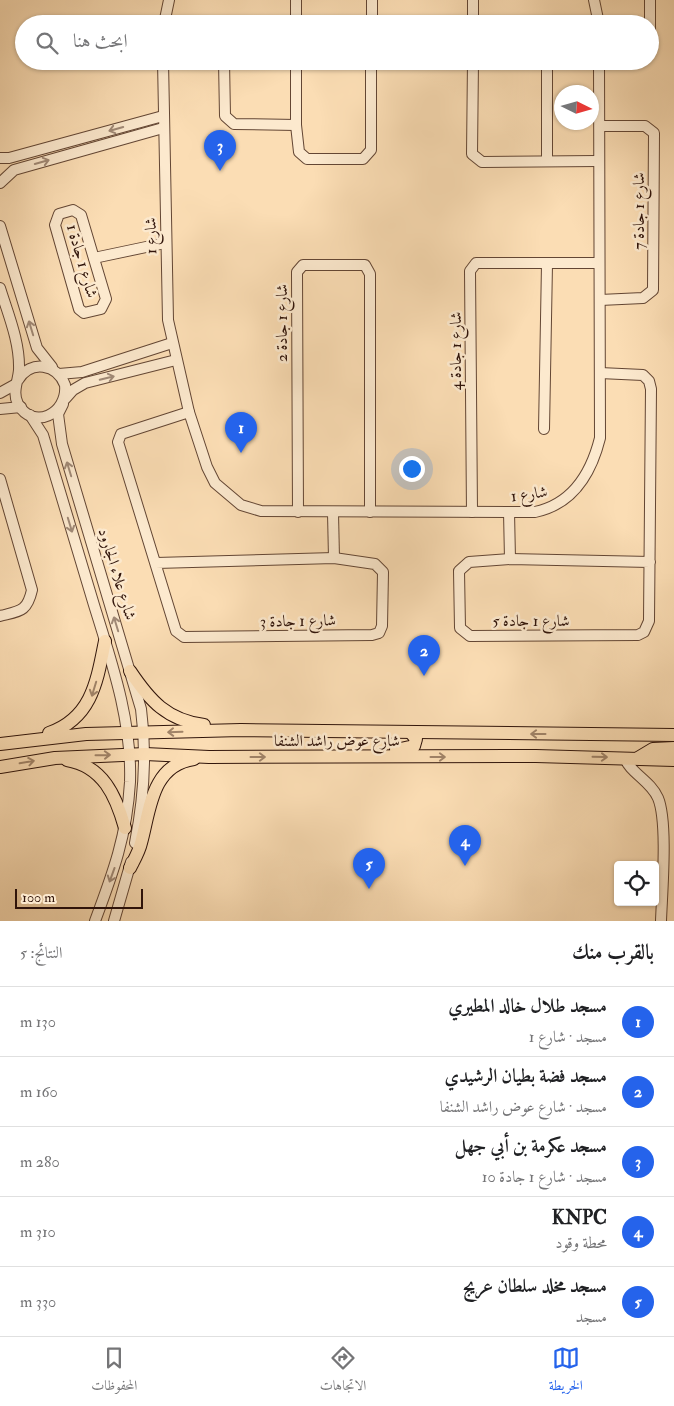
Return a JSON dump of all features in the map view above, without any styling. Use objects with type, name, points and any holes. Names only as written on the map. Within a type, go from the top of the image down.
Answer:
[{"type":"main road","points":[[30,739],[64,728],[91,699],[105,641]]},
{"type":"main road","points":[[130,671],[147,697],[175,717],[190,723],[242,730]]},
{"type":"main road","name":"شارع عوض راشد الشنفا","points":[[0,744],[30,739],[242,730],[674,735]]},
{"type":"main road","points":[[300,757],[326,752],[411,749],[416,744],[416,739],[412,733]]},
{"type":"main road","points":[[632,758],[653,749],[674,748]]},
{"type":"main road","name":"شارع عوض راشد الشنفا","points":[[0,767],[54,758],[145,754],[209,757],[632,758],[674,760]]},
{"type":"main road","points":[[130,868],[141,846],[149,804],[158,783],[168,772],[181,763],[209,757]]},
{"type":"main road","points":[[54,758],[84,765],[101,777],[116,799],[125,828]]},
{"type":"street","points":[[166,15],[169,0]]},
{"type":"street","points":[[296,0],[296,15]]},
{"type":"street","points":[[372,0],[372,15]]},
{"type":"street","points":[[473,0],[473,15]]},
{"type":"street","points":[[594,0],[597,15]]},
{"type":"street","points":[[650,0],[650,15]]},
{"type":"street","name":"شارع 1","points":[[163,70],[168,320],[188,412],[207,467],[215,483],[224,493],[241,505],[261,511],[334,513],[509,512],[549,509],[569,496],[588,474],[595,458],[600,438],[599,70]]},
{"type":"street","points":[[224,70],[225,116],[234,124],[296,125]]},
{"type":"street","points":[[296,70],[296,125],[299,152],[307,159],[363,159],[371,150],[371,70]]},
{"type":"street","points":[[473,70],[472,154],[482,162],[598,161]]},
{"type":"street","points":[[547,70],[547,161]]},
{"type":"street","points":[[0,158],[9,158],[163,116]]},
{"type":"street","name":"شارع 1 جادة 7","points":[[600,126],[645,126],[654,133],[653,290],[643,298],[600,300]]},
{"type":"street","points":[[0,182],[14,170],[163,128]]},
{"type":"street","name":"شارع 1 جادة 1","points":[[73,210],[80,213],[94,258],[106,299],[101,310],[86,313],[80,309],[55,225],[59,214],[73,210]]},
{"type":"street","points":[[0,226],[38,348],[44,359],[65,385],[64,401]]},
{"type":"street","name":"شارع 1 جادة 1","points":[[94,258],[165,243]]},
{"type":"street","name":"شارع 1 جادة 4","points":[[472,512],[470,271],[476,263],[599,264]]},
{"type":"street","points":[[544,429],[547,264]]},
{"type":"street","name":"شارع 1 جادة 2","points":[[298,512],[297,272],[303,265],[366,265],[370,274],[370,512]]},
{"type":"street","points":[[0,288],[17,347],[16,399],[21,407],[30,415],[40,417],[51,415],[72,390],[85,383],[176,360]]},
{"type":"street","points":[[0,393],[17,382],[25,371],[34,367],[44,366],[56,372],[82,372],[172,343]]},
{"type":"street","name":"شارع 1 جادة 5","points":[[600,373],[643,375],[649,381],[651,389],[650,562],[648,627],[638,635],[470,636],[460,628],[459,571],[469,562],[510,559],[650,562]]},
{"type":"street","name":"شارع علاء الجارود","points":[[64,401],[58,414],[62,444],[141,709],[144,734],[145,754],[142,806],[130,868],[114,921]]},
{"type":"street","points":[[0,409],[21,407]]},
{"type":"street","name":"شارع 1 جادة 3","points":[[156,563],[334,558],[375,564],[383,572],[382,626],[379,632],[372,635],[184,638],[176,631],[118,442],[121,434],[188,412]]},
{"type":"street","name":"شارع علاء الجارود","points":[[30,415],[43,435],[105,641],[125,713],[128,734],[130,781],[125,828],[120,853],[95,921]]},
{"type":"street","points":[[0,479],[32,590],[29,602],[23,610],[0,616]]},
{"type":"street","points":[[509,512],[510,559]]},
{"type":"street","points":[[334,513],[334,558]]},
{"type":"street","points":[[632,758],[628,765],[652,786],[661,807],[661,921]]},
{"type":"place","name":"مسجد عكرمة بن أبي جهل","points":[[220,171]]},
{"type":"place","name":"مسجد طلال خالد المطيري","points":[[241,453]]},
{"type":"place","name":"مسجد فضة بطيان الرشيدي","points":[[424,676]]},
{"type":"place","name":"KNPC","points":[[465,866]]},
{"type":"place","name":"مسجد مخلد سلطان عريج","points":[[369,889]]}]
